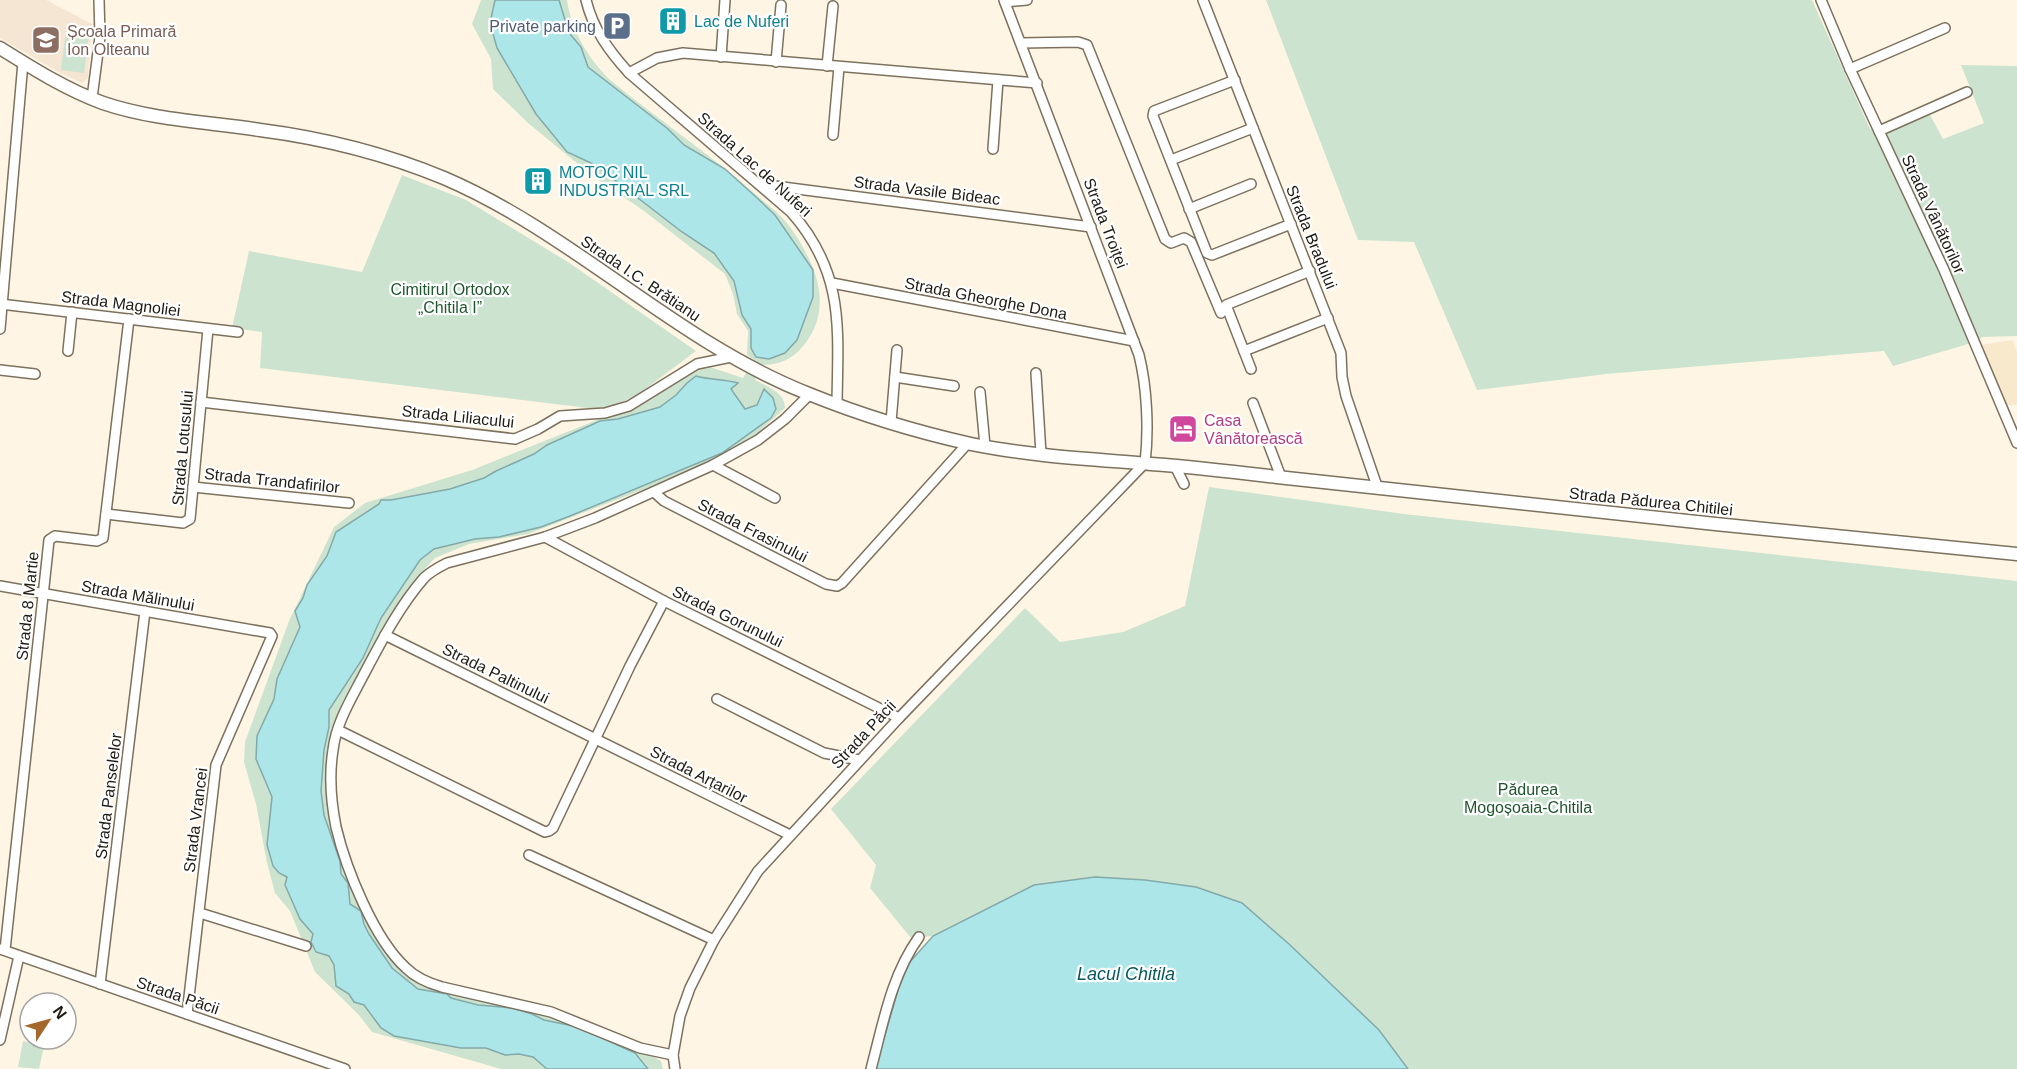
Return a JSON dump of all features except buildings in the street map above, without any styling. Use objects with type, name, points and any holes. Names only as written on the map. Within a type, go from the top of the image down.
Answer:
[{"type":"main road","name":"Strada I.C. Brătianu","points":[[0,48],[23,63],[104,104],[165,118],[262,130],[317,140],[409,165],[445,179],[488,199],[536,226],[731,357],[809,394],[837,404],[891,422],[985,446],[1041,454],[1281,477]]},
{"type":"main road","name":"Strada Pădurea Chitilei","points":[[1281,477],[1378,489],[2017,554]]},
{"type":"street","points":[[92,98],[100,37],[99,0]]},
{"type":"street","name":"Strada Lac de Nuferi","points":[[586,0],[592,21],[601,38],[613,56],[629,73],[791,212],[811,237],[823,258],[832,284],[838,337],[837,404]]},
{"type":"street","points":[[721,57],[725,0]]},
{"type":"street","points":[[1005,1],[1027,0]]},
{"type":"street","name":"Strada Bradului","points":[[1203,0],[1341,353],[1346,396],[1378,489]]},
{"type":"street","name":"Strada Vânătorilor","points":[[1821,0],[1850,69],[1944,270],[2017,442]]},
{"type":"street","name":"Strada Troiței","points":[[1005,1],[1134,341],[1143,374],[1147,448],[1145,463]]},
{"type":"street","points":[[776,62],[781,5]]},
{"type":"street","points":[[827,66],[833,6]]},
{"type":"street","points":[[1850,69],[1945,28]]},
{"type":"street","points":[[1021,42],[1078,42],[1087,45],[1165,239],[1171,243],[1184,238],[1191,242],[1221,313]]},
{"type":"street","points":[[629,73],[645,63],[675,54],[1037,83]]},
{"type":"street","points":[[0,328],[23,63]]},
{"type":"street","points":[[833,135],[839,67]]},
{"type":"street","points":[[993,149],[998,80]]},
{"type":"street","points":[[1235,80],[1152,113],[1189,209],[1209,255],[1291,224]]},
{"type":"street","points":[[1879,132],[1967,92]]},
{"type":"street","points":[[1171,160],[1254,128]]},
{"type":"street","name":"Strada Vasile Bideac","points":[[759,184],[1092,227]]},
{"type":"street","points":[[1189,209],[1251,184]]},
{"type":"street","points":[[1251,369],[1226,305],[1310,271]]},
{"type":"street","name":"Strada Gheorghe Dona","points":[[832,284],[1134,341]]},
{"type":"street","name":"Strada Magnoliei","points":[[1,304],[238,332]]},
{"type":"street","points":[[68,351],[72,312]]},
{"type":"street","points":[[1244,351],[1328,318]]},
{"type":"street","name":"Strada 8 Martie","points":[[2,950],[49,540],[51,537],[99,541],[103,535],[129,320]]},
{"type":"street","name":"Strada Lotusului","points":[[106,514],[186,523],[191,516],[208,329]]},
{"type":"street","points":[[891,422],[897,350]]},
{"type":"street","name":"Strada Liliacului","points":[[201,402],[515,439],[561,416],[605,413],[629,406],[697,364],[731,357]]},
{"type":"street","points":[[0,370],[35,374]]},
{"type":"street","points":[[1036,374],[1041,454]]},
{"type":"street","points":[[895,377],[954,386]]},
{"type":"street","points":[[980,392],[985,446]]},
{"type":"street","points":[[673,1055],[640,1048],[551,1012],[442,987],[425,981],[407,969],[391,953],[379,934],[354,879],[336,826],[331,793],[333,747],[347,708],[385,635],[425,577],[434,570],[447,563],[546,537],[595,518],[713,465],[758,441],[785,419],[809,394]]},
{"type":"street","points":[[1253,403],[1281,477]]},
{"type":"street","points":[[2005,417],[2017,418]]},
{"type":"street","name":"Strada Frasinului","points":[[654,492],[673,506],[826,584],[837,586],[968,443]]},
{"type":"street","name":"Strada Păcii","points":[[675,1069],[673,1055],[680,1016],[690,988],[714,940],[758,871],[859,760],[1145,463]]},
{"type":"street","points":[[713,465],[775,498]]},
{"type":"street","points":[[1175,466],[1184,484]]},
{"type":"street","name":"Strada Trandafirilor","points":[[193,487],[349,503]]},
{"type":"street","name":"Strada Gorunului","points":[[546,537],[664,601],[899,718]]},
{"type":"street","name":"Strada Mălinului","points":[[0,586],[271,634]]},
{"type":"street","points":[[338,730],[545,832],[553,828],[595,738],[664,601]]},
{"type":"street","name":"Strada Panselelor","points":[[100,984],[145,612]]},
{"type":"street","name":"Strada Vrancei","points":[[187,1014],[216,765],[272,639],[271,634]]},
{"type":"street","name":"Strada Paltinului","points":[[385,635],[595,738]]},
{"type":"street","points":[[717,699],[824,753],[859,760]]},
{"type":"street","name":"Strada Arțarilor","points":[[595,738],[790,836]]},
{"type":"street","points":[[529,855],[714,940]]},
{"type":"street","points":[[200,913],[306,946]]},
{"type":"street","points":[[871,1069],[891,991],[909,951],[919,938]]},
{"type":"street","name":"Strada Păcii","points":[[2,950],[345,1069]]},
{"type":"street","points":[[0,1040],[2,1022],[20,956]]},
{"type":"shaded area","name":"Școala Primară Ion Olteanu","points":[[0,0],[46,0],[92,24],[88,78],[82,83],[60,73],[0,38]]},
{"type":"shaded area","points":[[2013,340],[2017,352],[2017,405],[2007,405],[1981,345]]},
{"type":"green space","points":[[481,0],[567,0],[577,33],[587,52],[601,70],[609,79],[736,177],[787,223],[810,261],[819,290],[818,319],[812,333],[792,357],[778,363],[762,365],[755,380],[779,394],[785,408],[753,437],[710,461],[655,485],[528,534],[469,544],[435,558],[419,575],[387,623],[340,712],[328,785],[351,869],[376,929],[416,976],[564,1016],[636,1046],[661,1061],[663,1069],[501,1069],[372,1032],[358,1014],[315,972],[290,911],[275,893],[256,804],[244,762],[245,742],[289,621],[334,527],[365,503],[472,470],[602,418],[704,365],[743,378],[754,360],[747,355],[748,331],[737,314],[733,294],[725,274],[644,211],[590,174],[528,123],[493,89],[491,59],[472,24]]},
{"type":"green space","points":[[1266,0],[1812,0],[1870,129],[1927,109],[1943,139],[1984,123],[1961,65],[2017,66],[2017,336],[1983,337],[1965,345],[1893,366],[1884,351],[1606,374],[1477,390],[1414,242],[1358,240]]},
{"type":"green space","points":[[66,31],[89,34],[84,73],[61,70]]},
{"type":"green space","name":"Cimitirul Ortodox „Chitila I”","points":[[402,175],[466,200],[568,262],[696,351],[636,396],[596,409],[260,368],[262,332],[232,328],[249,251],[362,272]]},
{"type":"green space","name":"Pădurea Mogoșoaia-Chitila","points":[[1209,487],[1404,514],[2017,581],[2017,1069],[1408,1069],[1379,1030],[1289,944],[1242,903],[1196,887],[1145,880],[1095,877],[1034,885],[933,936],[911,938],[870,888],[876,865],[831,809],[1025,608],[1060,642],[1123,632],[1185,606]]},
{"type":"green space","points":[[21,1051],[43,1051],[39,1069],[18,1067]]},
{"type":"water","points":[[495,0],[559,0],[569,33],[581,47],[588,67],[668,129],[684,145],[725,169],[775,215],[813,270],[813,297],[797,340],[785,353],[769,359],[756,357],[751,348],[751,329],[742,315],[734,281],[714,253],[682,232],[595,165],[567,152],[536,114],[497,48],[490,23]]},
{"type":"water","points":[[696,376],[738,383],[731,389],[745,409],[757,405],[764,389],[773,398],[776,409],[771,418],[722,453],[541,527],[434,549],[420,560],[381,618],[363,658],[329,710],[321,791],[324,815],[340,861],[341,874],[348,883],[350,904],[361,911],[369,934],[392,968],[418,989],[447,994],[451,998],[478,1005],[513,1008],[544,1020],[578,1027],[635,1053],[648,1069],[547,1069],[533,1057],[519,1054],[505,1055],[486,1048],[461,1048],[394,1036],[381,1028],[364,1005],[354,1002],[349,994],[336,986],[334,965],[329,956],[316,952],[311,942],[313,934],[300,919],[285,885],[287,877],[273,866],[267,845],[272,797],[256,759],[257,736],[274,699],[277,679],[300,627],[295,611],[303,598],[307,585],[327,556],[336,532],[379,504],[381,500],[450,489],[484,478],[534,454],[547,445],[600,421],[618,419],[660,407]]},
{"type":"water","name":"Lacul Chitila","points":[[1095,877],[1145,880],[1196,887],[1242,903],[1289,944],[1379,1030],[1408,1069],[875,1069],[899,987],[909,963],[933,936],[1034,885]]},
{"type":"place","name":"Lac de Nuferi","points":[[673,21]]},
{"type":"place","name":"Private parking","points":[[617,26]]},
{"type":"place","name":"Școala Primară Ion Olteanu","points":[[46,40]]},
{"type":"place","name":"MOTOC NIL INDUSTRIAL SRL","points":[[538,181]]},
{"type":"place","name":"Casa Vânătorească","points":[[1183,429]]}]
